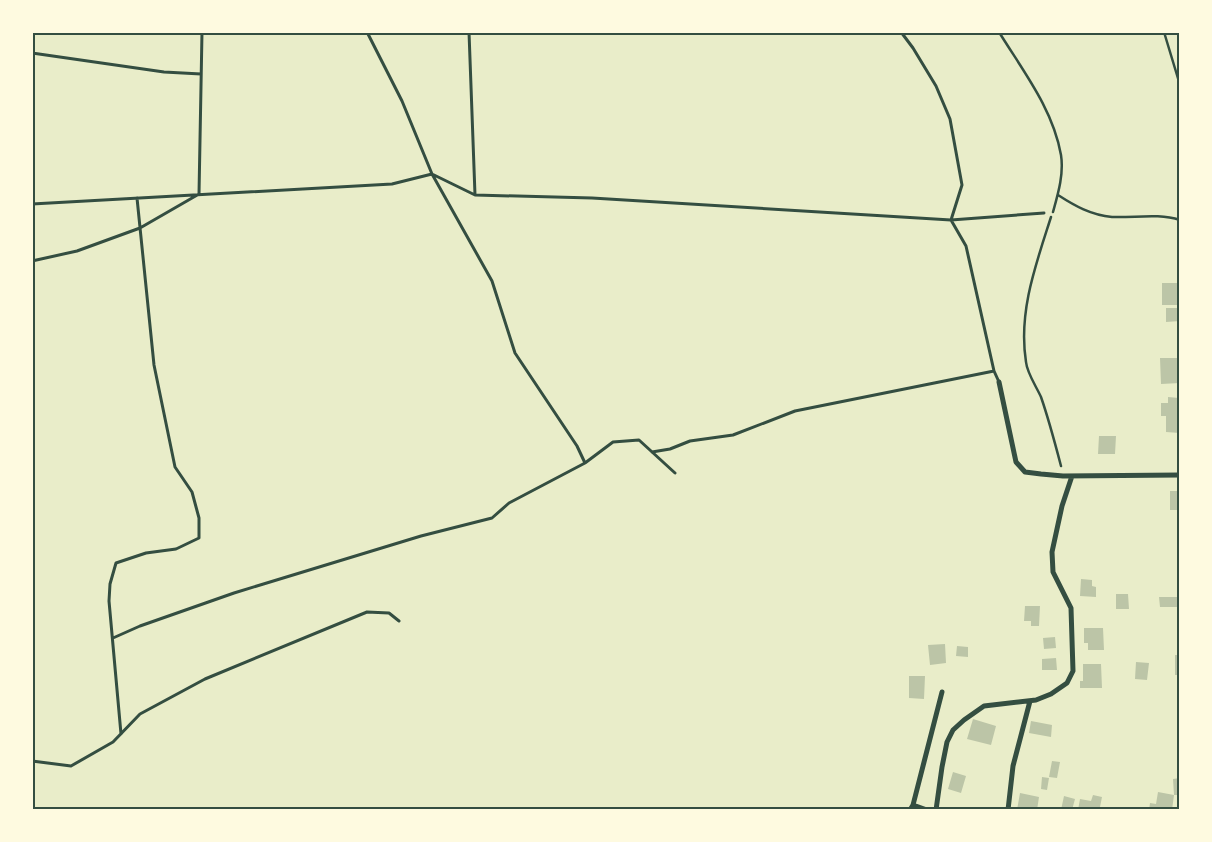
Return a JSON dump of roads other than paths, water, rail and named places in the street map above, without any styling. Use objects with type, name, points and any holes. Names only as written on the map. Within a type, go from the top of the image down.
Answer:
[{"type":"street","points":[[999,382],[1016,462],[1025,472],[1063,476],[1180,475]]},
{"type":"street","points":[[936,810],[947,742],[954,730],[964,720],[984,706],[1030,701],[1051,694],[1068,683],[1073,671],[1071,608],[1053,572],[1052,552],[1062,506],[1072,476]]},
{"type":"street","points":[[927,810],[911,807],[942,692]]},
{"type":"street","points":[[1008,810],[1013,766],[1030,701]]},
{"type":"lane","points":[[199,194],[202,32]]},
{"type":"lane","points":[[367,32],[402,101],[432,174],[492,281],[515,352],[577,446],[585,463]]},
{"type":"lane","points":[[469,32],[474,195]]},
{"type":"lane","points":[[901,32],[936,86],[950,119],[962,185],[951,220],[966,246],[994,372],[999,382]]},
{"type":"lane","points":[[32,53],[164,72],[201,74]]},
{"type":"lane","points":[[32,204],[392,184],[432,174],[474,195],[592,198],[951,220],[1044,213]]},
{"type":"lane","points":[[32,262],[77,250],[140,228],[199,194]]},
{"type":"lane","points":[[121,734],[109,601],[110,584],[116,563],[146,553],[176,549],[199,538],[199,518],[192,492],[174,467],[154,365],[137,198]]},
{"type":"lane","points":[[652,452],[670,449],[690,441],[733,435],[795,411],[994,372]]},
{"type":"lane","points":[[113,638],[140,626],[234,593],[421,536],[492,518],[509,503],[585,463],[613,442],[639,440],[675,473]]},
{"type":"lane","points":[[32,761],[71,766],[113,742],[140,714],[205,679],[367,612],[389,613],[399,621]]}]
